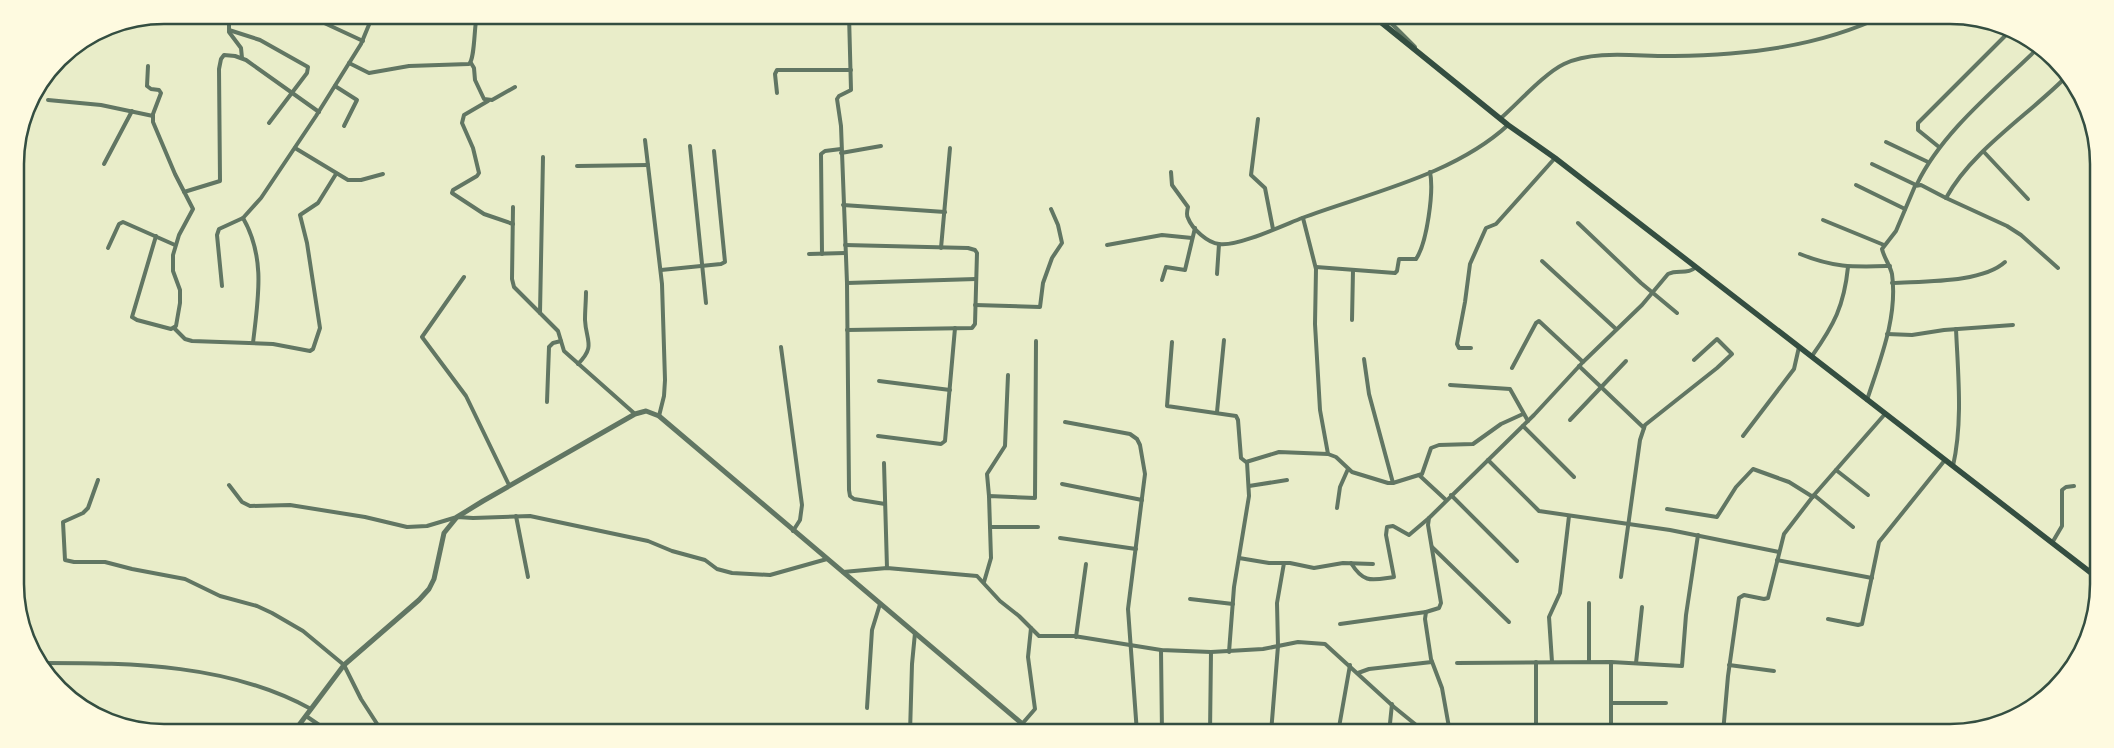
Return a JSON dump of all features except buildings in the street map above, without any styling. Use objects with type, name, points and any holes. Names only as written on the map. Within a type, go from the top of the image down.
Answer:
[{"type":"main road","points":[[1383,24],[1508,125],[1555,158],[2090,572]]},
{"type":"street","points":[[229,24],[230,36],[241,48],[242,58]]},
{"type":"street","points":[[326,24],[363,41]]},
{"type":"street","points":[[222,286],[218,232],[220,228],[243,218],[260,198],[319,112],[363,41],[370,24]]},
{"type":"street","points":[[475,24],[471,63],[476,84],[483,98],[488,101]]},
{"type":"street","points":[[849,24],[851,90],[849,93],[839,96],[836,101],[841,119],[847,283],[850,496],[856,500],[886,504]]},
{"type":"street","points":[[1394,24],[1421,54]]},
{"type":"street","points":[[1501,118],[1553,71],[1563,64],[1576,59],[1597,56],[1718,55],[1764,51],[1827,37],[1864,24]]},
{"type":"street","points":[[229,30],[267,44],[308,67],[307,73],[269,123]]},
{"type":"street","points":[[1939,147],[1918,130],[1918,123],[2006,35]]},
{"type":"street","points":[[1867,400],[1890,322],[1892,283],[1890,266],[1882,251],[1884,246],[1896,231],[1916,185],[1928,162],[1939,147],[2034,52]]},
{"type":"street","points":[[184,192],[220,181],[220,63],[224,55],[242,58],[255,65],[319,112]]},
{"type":"street","points":[[348,63],[369,73],[409,66],[471,63]]},
{"type":"street","points":[[148,66],[148,86],[161,93],[153,116],[157,132],[193,211],[175,245],[172,266],[179,286],[180,303],[174,328]]},
{"type":"street","points":[[777,93],[775,74],[777,70],[851,70]]},
{"type":"street","points":[[1946,198],[1957,178],[2062,80]]},
{"type":"street","points":[[335,86],[357,100],[344,126]]},
{"type":"street","points":[[513,224],[484,214],[452,193],[453,190],[479,173],[472,148],[462,126],[464,115],[515,87]]},
{"type":"street","points":[[48,100],[84,103],[153,116]]},
{"type":"street","points":[[104,164],[132,112]]},
{"type":"street","points":[[1258,119],[1251,174],[1265,188],[1273,229]]},
{"type":"street","points":[[1171,172],[1172,185],[1187,206],[1187,218],[1195,228],[1208,240],[1219,244],[1243,241],[1303,218],[1378,194],[1430,172],[1472,152],[1508,125]]},
{"type":"street","points":[[645,140],[661,270],[665,380],[664,396],[659,416]]},
{"type":"street","points":[[1886,142],[1928,162]]},
{"type":"street","points":[[690,146],[706,303]]},
{"type":"street","points":[[822,254],[820,156],[825,150],[841,151],[881,146]]},
{"type":"street","points":[[295,148],[336,174],[352,180],[383,174]]},
{"type":"street","points":[[941,248],[950,148]]},
{"type":"street","points":[[661,270],[721,264],[725,260],[714,152]]},
{"type":"street","points":[[1984,152],[2028,199]]},
{"type":"street","points":[[540,313],[542,157]]},
{"type":"street","points":[[1471,348],[1459,348],[1457,344],[1472,259],[1486,228],[1496,224],[1555,158]]},
{"type":"street","points":[[1872,164],[2007,226],[2021,235],[2058,268]]},
{"type":"street","points":[[577,166],[648,165]]},
{"type":"street","points":[[1316,267],[1395,273],[1397,271],[1398,259],[1414,260],[1418,257],[1426,228],[1431,197],[1432,182],[1430,172]]},
{"type":"street","points":[[174,328],[185,339],[192,341],[253,343],[310,351],[316,347],[320,328],[307,243],[300,215],[318,203],[336,174]]},
{"type":"street","points":[[1856,185],[1905,209]]},
{"type":"street","points":[[843,205],[945,212]]},
{"type":"street","points":[[513,207],[512,279],[514,287],[558,332],[564,351],[636,414]]},
{"type":"street","points":[[975,305],[1040,307],[1041,287],[1052,258],[1062,243],[1052,209]]},
{"type":"street","points":[[243,218],[252,235],[259,267],[253,343]]},
{"type":"street","points":[[1303,218],[1316,267],[1315,324],[1320,410],[1328,454]]},
{"type":"street","points":[[1823,220],[1884,246]]},
{"type":"street","points":[[108,248],[121,222],[125,222],[175,245]]},
{"type":"street","points":[[1578,223],[1652,293],[1678,313]]},
{"type":"street","points":[[1162,280],[1166,267],[1185,270],[1195,228]]},
{"type":"street","points":[[1107,245],[1162,235],[1192,238]]},
{"type":"street","points":[[156,236],[132,317],[168,329],[174,328]]},
{"type":"street","points":[[1217,274],[1219,244]]},
{"type":"street","points":[[845,246],[968,248],[975,250],[976,279],[974,326],[847,330]]},
{"type":"street","points":[[809,254],[845,253]]},
{"type":"street","points":[[1800,254],[1827,264],[1848,267],[1890,266]]},
{"type":"street","points":[[1542,261],[1615,328]]},
{"type":"street","points":[[1892,283],[1980,274],[1995,270],[2005,262]]},
{"type":"street","points":[[1812,356],[1836,320],[1845,290],[1848,267]]},
{"type":"street","points":[[1172,342],[1167,406],[1234,415],[1237,418],[1241,458],[1244,462],[1279,452],[1328,454],[1336,457],[1348,469],[1393,483],[1422,474],[1431,448],[1439,445],[1473,444],[1501,424],[1525,417],[1652,293],[1668,274],[1674,272],[1686,273],[1695,268]]},
{"type":"street","points":[[1352,320],[1353,270]]},
{"type":"street","points":[[464,277],[422,337],[466,396],[509,485]]},
{"type":"street","points":[[847,283],[976,279]]},
{"type":"street","points":[[578,364],[586,356],[589,345],[585,319],[586,292]]},
{"type":"street","points":[[1512,368],[1538,322],[1541,322],[1583,362]]},
{"type":"street","points":[[1887,334],[1912,335],[1956,329],[2013,325]]},
{"type":"street","points":[[878,436],[944,443],[946,439],[955,328]]},
{"type":"street","points":[[1953,467],[1957,446],[1958,410],[1956,329]]},
{"type":"street","points":[[1621,577],[1640,440],[1644,428],[1650,419],[1717,368],[1732,354],[1717,339],[1694,360]]},
{"type":"street","points":[[1217,412],[1224,340]]},
{"type":"street","points":[[547,402],[549,350],[551,345],[561,341]]},
{"type":"street","points":[[988,496],[1035,498],[1036,341]]},
{"type":"street","points":[[781,347],[802,505],[800,520],[793,531]]},
{"type":"street","points":[[1743,436],[1794,369],[1799,347]]},
{"type":"street","points":[[1364,359],[1369,394],[1393,483]]},
{"type":"street","points":[[1570,420],[1600,386],[1626,361]]},
{"type":"street","points":[[1579,366],[1644,428]]},
{"type":"street","points":[[984,582],[991,562],[987,474],[1005,446],[1008,375]]},
{"type":"street","points":[[879,380],[950,390]]},
{"type":"street","points":[[1351,563],[1359,576],[1366,579],[1394,577],[1386,535],[1388,526],[1393,526],[1410,535],[1523,426],[1525,417],[1510,389],[1450,386]]},
{"type":"street","points":[[229,485],[242,502],[250,506],[290,505],[364,517],[407,527],[427,526],[457,517],[509,485],[636,414],[646,411],[659,416],[1022,724],[1035,707],[1028,656],[1031,628]]},
{"type":"street","points":[[1724,724],[1729,665],[1739,598],[1744,595],[1768,598],[1784,534],[1814,496],[1885,414]]},
{"type":"street","points":[[1065,422],[1119,430],[1134,436],[1140,446],[1145,467],[1128,609],[1129,646],[1136,724]]},
{"type":"street","points":[[1523,426],[1574,478]]},
{"type":"street","points":[[1488,460],[1536,510],[1698,535],[1779,552]]},
{"type":"street","points":[[1828,619],[1858,625],[1862,624],[1879,542],[1945,460]]},
{"type":"street","points":[[1229,652],[1233,604],[1249,486],[1247,462]]},
{"type":"street","points":[[884,463],[887,568]]},
{"type":"street","points":[[1338,508],[1340,486],[1348,469]]},
{"type":"street","points":[[1667,508],[1717,517],[1736,487],[1753,469],[1789,482],[1814,496],[1853,527]]},
{"type":"street","points":[[1836,470],[1868,494]]},
{"type":"street","points":[[1419,476],[1446,500]]},
{"type":"street","points":[[98,480],[88,508],[83,513],[63,522],[65,560],[74,562],[105,562],[192,581],[220,596],[257,606],[272,613],[303,631],[344,665],[360,699],[377,724]]},
{"type":"street","points":[[1249,486],[1287,480]]},
{"type":"street","points":[[1062,484],[1142,500]]},
{"type":"street","points":[[2052,542],[2062,526],[2062,490],[2066,486],[2074,486]]},
{"type":"street","points":[[1451,495],[1517,561]]},
{"type":"street","points":[[457,517],[516,516],[544,519],[648,540],[672,552],[705,560],[717,569],[732,573],[770,575],[826,559]]},
{"type":"street","points":[[516,516],[528,577]]},
{"type":"street","points":[[1552,662],[1549,617],[1560,593],[1569,516]]},
{"type":"street","points":[[300,724],[344,665],[419,600],[429,589],[434,579],[442,539],[449,526],[457,517]]},
{"type":"street","points":[[1340,624],[1426,612],[1439,608],[1441,603],[1428,525],[1429,518]]},
{"type":"street","points":[[990,527],[1038,527]]},
{"type":"street","points":[[1457,663],[1611,662],[1683,665],[1686,615],[1698,535]]},
{"type":"street","points":[[1060,538],[1136,549]]},
{"type":"street","points":[[1432,547],[1509,622]]},
{"type":"street","points":[[1239,558],[1319,568],[1338,563],[1373,564]]},
{"type":"street","points":[[1778,560],[1872,578]]},
{"type":"street","points":[[1272,724],[1278,646],[1277,603],[1284,563]]},
{"type":"street","points":[[1076,637],[1086,564]]},
{"type":"street","points":[[842,572],[887,568],[973,576],[984,582],[995,596],[1039,636],[1076,637],[1161,650],[1211,652],[1229,652],[1298,642],[1325,644],[1415,724]]},
{"type":"street","points":[[1190,599],[1233,604]]},
{"type":"street","points":[[1589,603],[1590,662]]},
{"type":"street","points":[[867,708],[871,638],[880,604]]},
{"type":"street","points":[[1636,663],[1642,607]]},
{"type":"street","points":[[1426,612],[1428,642],[1432,662],[1442,688],[1448,724]]},
{"type":"street","points":[[910,724],[915,633]]},
{"type":"street","points":[[1161,650],[1162,724]]},
{"type":"street","points":[[1210,724],[1211,652]]},
{"type":"street","points":[[1358,673],[1369,669],[1432,662]]},
{"type":"street","points":[[1536,662],[1536,724]]},
{"type":"street","points":[[1611,662],[1611,724]]},
{"type":"street","points":[[48,663],[132,664],[180,669],[268,689],[311,709]]},
{"type":"street","points":[[1340,724],[1350,665]]},
{"type":"street","points":[[1729,665],[1774,671]]},
{"type":"street","points":[[1611,703],[1666,703]]},
{"type":"street","points":[[1390,724],[1392,704]]},
{"type":"street","points":[[306,716],[318,724]]}]
